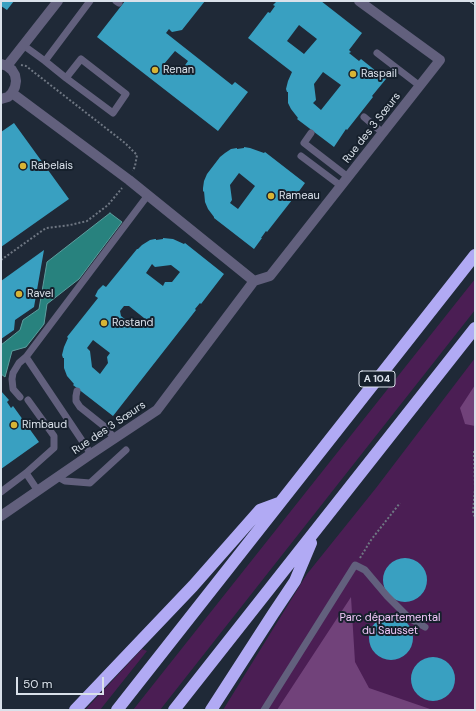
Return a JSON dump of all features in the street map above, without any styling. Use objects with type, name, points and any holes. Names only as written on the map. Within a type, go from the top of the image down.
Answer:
[{"type":"highway","name":"A 104","points":[[117,710],[475,254]]},
{"type":"highway","points":[[174,710],[475,328]]},
{"type":"highway","points":[[75,710],[193,586],[260,510],[280,503]]},
{"type":"highway","points":[[211,710],[295,581],[318,527]]},
{"type":"street","points":[[1,100],[8,97],[12,93],[16,81],[15,75],[6,63],[23,45],[58,1]]},
{"type":"street","name":"Rue des 3 Sœurs","points":[[1,516],[157,410],[254,281],[270,276],[440,60],[359,1]]},
{"type":"street","points":[[12,93],[129,180],[254,281]]},
{"type":"lane","points":[[45,61],[90,1]]},
{"type":"lane","points":[[23,45],[45,61],[66,78],[113,113],[126,94],[81,59],[66,78]]},
{"type":"lane","points":[[377,53],[420,86]]},
{"type":"lane","points":[[364,117],[383,133]]},
{"type":"lane","points":[[311,133],[304,143],[348,177]]},
{"type":"lane","points":[[301,156],[341,186]]},
{"type":"lane","points":[[20,397],[13,389],[12,379],[19,363],[26,357],[148,195]]},
{"type":"lane","points":[[26,357],[92,454]]},
{"type":"lane","points":[[77,391],[76,401],[80,407],[105,427],[114,439]]},
{"type":"lane","points":[[1,492],[26,473],[54,448],[54,436],[28,400]]},
{"type":"lane","points":[[58,477],[65,481],[90,483],[126,450]]},
{"type":"lane","points":[[26,473],[38,491]]},
{"type":"lane","points":[[264,710],[356,565],[365,570],[387,596],[409,618],[425,627]]},
{"type":"path","points":[[1,260],[46,228],[87,221],[108,205],[129,180],[135,166],[137,155],[125,143],[26,66],[6,63]]},
{"type":"path","points":[[474,451],[475,488],[473,513],[475,517]]},
{"type":"path","points":[[356,565],[371,540],[400,503]]},
{"type":"green space","points":[[475,279],[475,310],[160,710],[133,710]]},
{"type":"green space","name":"Parc départemental du Sausset","points":[[475,358],[475,710],[223,710],[307,574],[376,488]]},
{"type":"green space","points":[[142,649],[147,651],[100,710],[85,710]]},
{"type":"shaded area","points":[[110,213],[122,222],[79,279],[47,304],[44,324],[26,347],[12,351],[5,377],[1,374],[1,345],[20,330],[23,320],[39,309],[47,262]]},
{"type":"shaded area","points":[[475,385],[475,426],[465,424],[460,408]]},
{"type":"shaded area","points":[[351,597],[355,662],[369,688],[433,710],[277,710]]},
{"type":"building","points":[[1,1],[14,1],[7,10],[1,6]]},
{"type":"building","name":"Renan","points":[[125,1],[205,1],[182,30],[172,32],[169,29],[166,33],[232,85],[235,82],[248,92],[218,131],[97,37]],"holes":[[[175,51],[188,61],[178,75],[164,64]]]},
{"type":"building","name":"Raspail","points":[[277,1],[321,1],[362,33],[349,50],[351,52],[349,53],[359,61],[361,59],[386,79],[347,130],[346,129],[334,147],[297,119],[298,118],[291,109],[288,103],[288,92],[286,89],[292,72],[248,38],[268,12],[270,13],[275,6],[273,5]],"holes":[[[299,25],[317,39],[304,54],[287,41]],[[323,72],[341,85],[321,110],[313,103],[316,100],[314,84]]]},
{"type":"building","name":"Rabelais","points":[[14,123],[69,199],[1,247],[1,132]]},
{"type":"building","name":"Rameau","points":[[244,148],[265,152],[305,183],[267,232],[266,231],[254,249],[214,218],[205,202],[204,191],[203,192],[204,181],[207,174],[220,157],[231,149]],"holes":[[[239,173],[255,186],[238,209],[230,203],[232,200],[230,185]]]},
{"type":"building","name":"Rostand","points":[[173,239],[184,244],[185,243],[224,274],[201,304],[200,303],[195,309],[196,310],[113,416],[73,385],[74,384],[67,376],[64,368],[64,358],[62,355],[64,347],[68,338],[67,337],[98,298],[95,296],[98,290],[103,285],[106,287],[142,245],[150,240]],"holes":[[[152,264],[155,267],[171,265],[180,272],[172,282],[165,282],[163,286],[146,273]],[[124,306],[129,306],[144,318],[136,328],[121,316],[120,311]],[[93,340],[110,353],[107,357],[108,363],[100,374],[92,367],[90,351],[87,348]]]},
{"type":"building","name":"Ravel","points":[[44,250],[34,307],[15,320],[14,330],[1,339],[1,281]]},
{"type":"building","name":"Rimbaud","points":[[1,391],[9,400],[7,402],[11,408],[13,406],[39,442],[1,469]]},
{"type":"building","points":[[405,558],[417,562],[423,568],[427,580],[423,592],[417,598],[405,602],[393,598],[387,592],[383,580],[387,568],[393,562]]},
{"type":"building","points":[[391,616],[403,620],[409,626],[413,638],[409,650],[403,656],[391,660],[379,656],[373,650],[369,638],[373,626],[379,620]]},
{"type":"building","points":[[429,657],[437,657],[449,663],[455,675],[455,683],[449,695],[437,701],[429,701],[417,695],[411,683],[411,675],[417,663]]},
{"type":"place","name":"Renan","points":[[155,70]]},
{"type":"place","name":"Raspail","points":[[353,74]]},
{"type":"place","name":"Rabelais","points":[[23,166]]},
{"type":"place","name":"Rameau","points":[[271,196]]},
{"type":"place","name":"Ravel","points":[[19,294]]},
{"type":"place","name":"Rostand","points":[[104,323]]},
{"type":"place","name":"Rimbaud","points":[[14,425]]}]
